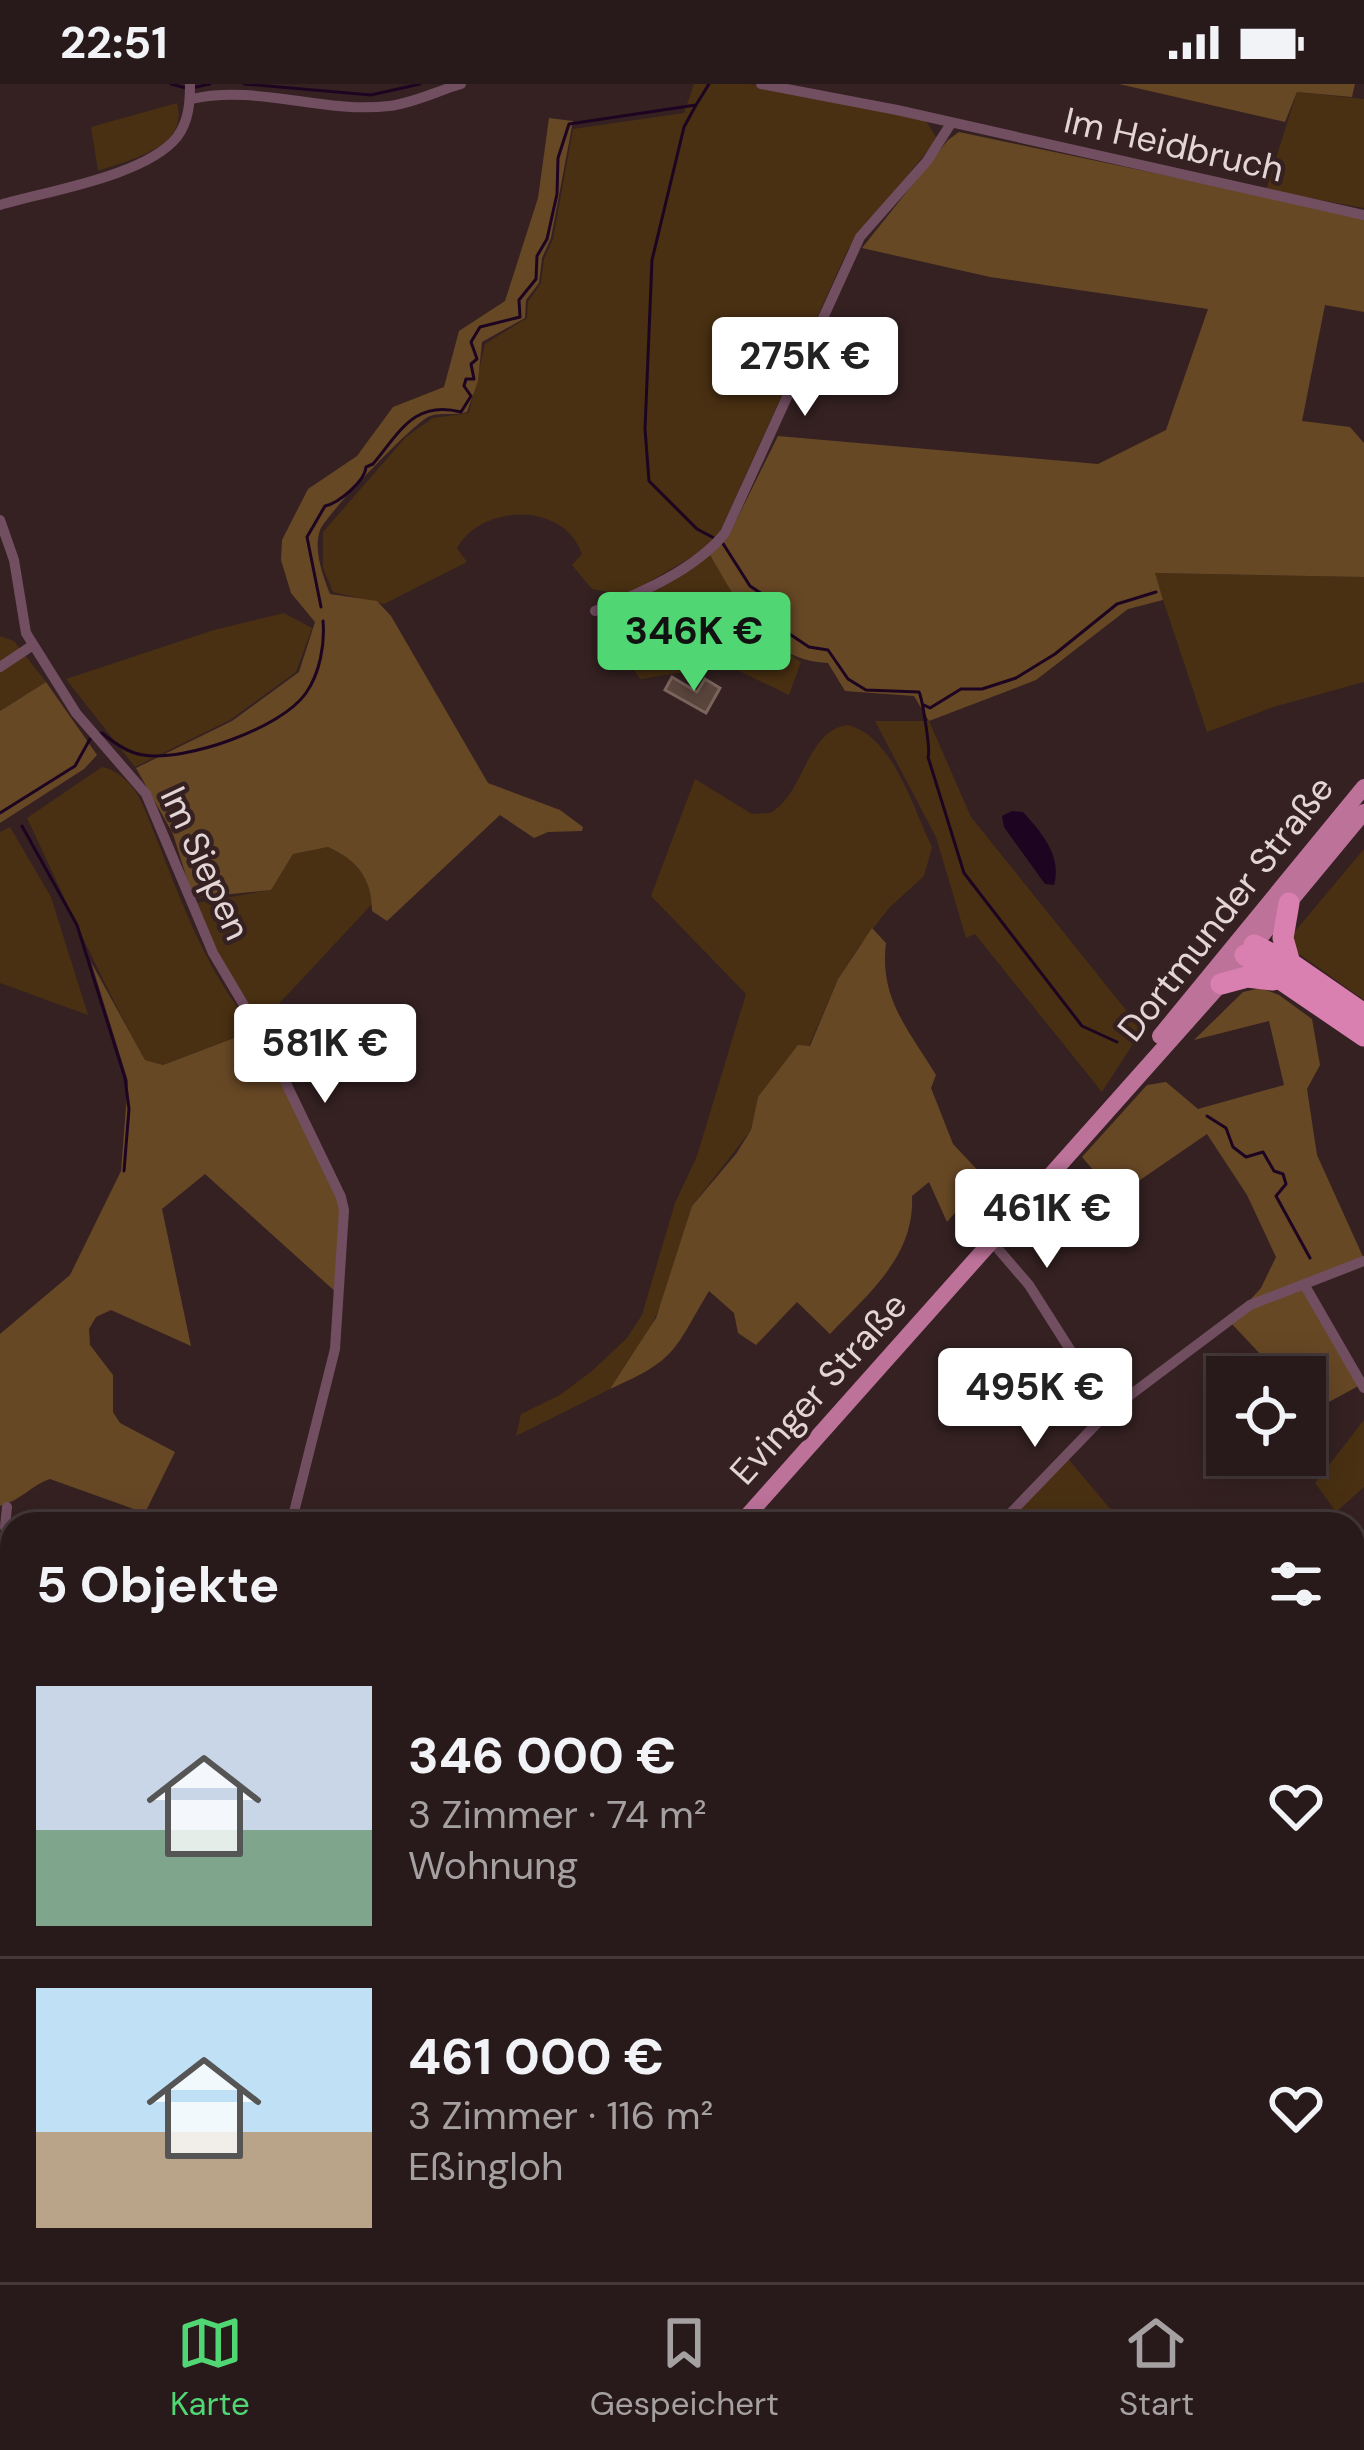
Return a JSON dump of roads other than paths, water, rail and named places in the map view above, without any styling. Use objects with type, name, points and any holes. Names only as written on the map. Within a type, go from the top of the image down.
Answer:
[{"type":"highway","points":[[1285,972],[1283,938],[1289,903]]},
{"type":"highway","points":[[1244,943],[1364,1036]]},
{"type":"highway","points":[[1221,984],[1285,972],[1364,1014]]},
{"type":"main road","name":"Dortmunder Straße","points":[[1134,1078],[1155,1042],[1244,943],[1364,787]]},
{"type":"main road","name":"Dortmunder Straße","points":[[1134,1078],[1221,984],[1244,943],[1289,903],[1364,812]]},
{"type":"main road","name":"Evinger Straße","points":[[751,1512],[1134,1078]]},
{"type":"street","points":[[0,206],[151,157],[178,136],[193,98],[190,84]]},
{"type":"street","points":[[193,98],[232,94],[313,105],[389,106],[461,84]]},
{"type":"street","name":"Im Heidbruch","points":[[761,84],[1364,215]]},
{"type":"street","points":[[596,611],[657,583],[715,547],[860,237],[927,161],[950,125]]},
{"type":"street","name":"Im Siepen","points":[[0,520],[9,539],[20,610],[32,645],[93,736],[146,794],[188,900],[298,1105],[344,1210],[331,1375],[294,1512]]},
{"type":"street","points":[[0,667],[32,645]]},
{"type":"street","points":[[992,1242],[1029,1285],[1109,1412]]},
{"type":"street","points":[[1012,1512],[1109,1412],[1250,1305],[1364,1261]]},
{"type":"street","points":[[1304,1284],[1364,1388]]},
{"type":"street","points":[[6,1512],[7,1507]]},
{"type":"waterway","points":[[171,84],[186,88]]},
{"type":"waterway","points":[[196,87],[210,84]]},
{"type":"waterway","points":[[244,84],[371,95],[420,84]]},
{"type":"waterway","points":[[321,607],[307,537],[325,506],[350,491],[400,430],[420,415],[445,409],[461,412],[471,396],[464,386],[466,379],[474,379],[471,364],[477,359],[471,342],[480,327],[520,317],[519,300],[536,279],[537,256],[547,239],[557,194],[558,158],[569,124],[696,105],[709,84]]},
{"type":"waterway","points":[[696,105],[684,127],[652,260],[645,429],[649,481],[697,529],[714,538]]},
{"type":"waterway","points":[[722,542],[750,586],[771,600],[788,633],[809,647],[828,650],[848,679],[866,690],[919,692],[928,757],[964,873],[1082,1026],[1117,1042]]},
{"type":"waterway","points":[[924,705],[930,708],[961,689],[982,689],[1016,678],[1055,654],[1117,604],[1156,592]]},
{"type":"waterway","points":[[0,813],[75,766],[90,739],[102,733],[132,752],[161,756],[207,748],[276,718],[294,706],[311,685],[320,658],[323,621]]},
{"type":"waterway","points":[[22,826],[77,925],[125,1078],[129,1109],[124,1171]]},
{"type":"waterway","points":[[1207,1116],[1226,1128],[1233,1147],[1246,1157],[1263,1152],[1274,1171],[1283,1174],[1286,1184],[1276,1196],[1310,1258]]}]
